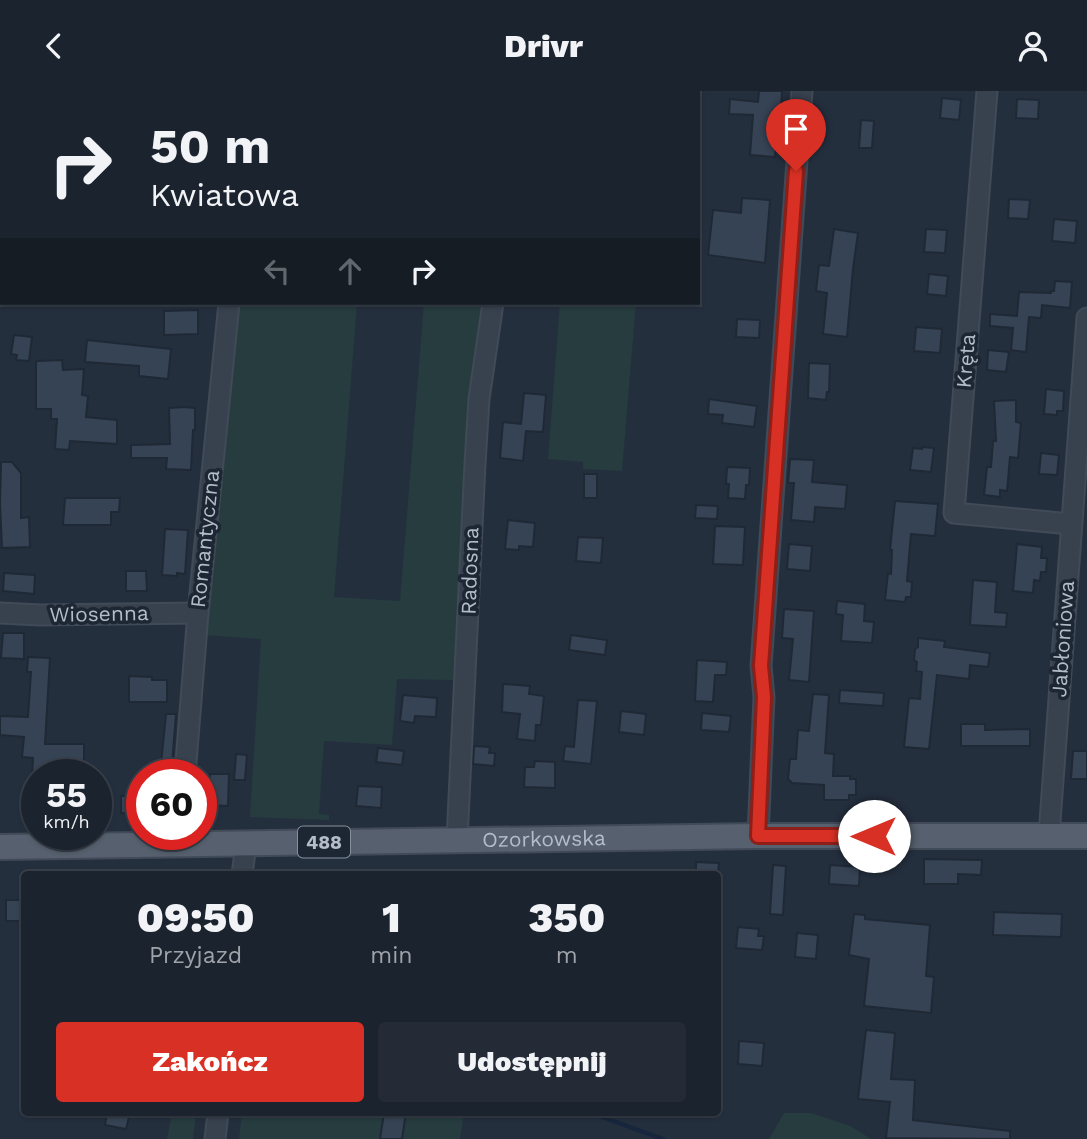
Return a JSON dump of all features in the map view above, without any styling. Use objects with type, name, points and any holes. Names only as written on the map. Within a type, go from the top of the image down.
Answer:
[{"type":"main road","name":"Ozorkowska","points":[[217,842],[758,836],[1087,836]]},
{"type":"main road","name":"Ozorkowska","points":[[0,847],[126,842]]},
{"type":"street","points":[[758,836],[764,697],[761,666],[802,91]]},
{"type":"street","name":"Kręta","points":[[987,91],[954,513],[1071,524]]},
{"type":"street","name":"Romantyczna","points":[[186,759],[229,305]]},
{"type":"street","name":"Radosna","points":[[457,840],[475,464],[480,399],[493,305]]},
{"type":"street","name":"Jabłoniowa","points":[[1049,835],[1087,318]]},
{"type":"street","name":"Wiosenna","points":[[0,613],[198,613]]},
{"type":"street","points":[[242,871],[246,843]]},
{"type":"street","points":[[215,1139],[218,1116]]},
{"type":"green space","points":[[236,305],[357,305],[334,597],[400,601],[424,305],[487,305],[456,680],[397,679],[392,745],[324,741],[319,814],[329,815],[329,820],[250,817],[261,639],[202,635],[203,619],[212,591]]},
{"type":"green space","points":[[560,305],[636,305],[622,471],[583,469],[583,462],[548,459]]},
{"type":"green space","points":[[784,1113],[811,1113],[850,1126],[871,1139],[769,1139]]},
{"type":"green space","points":[[171,1116],[196,1116],[193,1139],[167,1139]]},
{"type":"green space","points":[[242,1116],[464,1116],[460,1139],[239,1139]]},
{"type":"building","points":[[759,91],[782,91],[775,157],[750,155],[753,115],[729,114],[730,99],[758,102]]},
{"type":"building","points":[[942,98],[961,100],[959,120],[940,118]]},
{"type":"building","points":[[1017,99],[1039,100],[1038,119],[1016,118]]},
{"type":"building","points":[[861,120],[874,121],[872,148],[859,148]]},
{"type":"building","points":[[742,198],[770,200],[765,263],[708,255],[713,210],[741,213]]},
{"type":"building","points":[[1009,199],[1030,200],[1028,219],[1008,218]]},
{"type":"building","points":[[1054,219],[1077,221],[1075,243],[1052,241]]},
{"type":"building","points":[[834,229],[858,233],[847,337],[823,334],[827,293],[816,291],[819,265],[829,266]]},
{"type":"building","points":[[926,229],[947,230],[945,253],[924,252]]},
{"type":"building","points":[[929,274],[948,276],[946,296],[927,294]]},
{"type":"building","points":[[1055,281],[1072,282],[1070,308],[1042,305],[1041,318],[1029,317],[1026,352],[1011,350],[1013,328],[990,326],[990,314],[1017,316],[1019,292],[1051,293],[1054,291]]},
{"type":"building","points":[[198,310],[198,334],[164,335],[164,311]]},
{"type":"building","points":[[737,319],[760,320],[759,338],[736,337]]},
{"type":"building","points":[[916,327],[942,329],[940,353],[914,351]]},
{"type":"building","points":[[14,335],[32,337],[29,361],[16,360],[17,355],[11,354]]},
{"type":"building","points":[[87,340],[171,349],[168,379],[139,376],[139,366],[85,362]]},
{"type":"building","points":[[988,350],[1009,352],[1006,372],[987,370]]},
{"type":"building","points":[[62,360],[63,370],[84,369],[82,395],[88,396],[86,417],[117,420],[117,444],[70,441],[69,450],[55,449],[57,419],[51,419],[51,409],[36,409],[36,361]]},
{"type":"building","points":[[809,363],[830,364],[826,400],[808,398]]},
{"type":"building","points":[[1046,389],[1064,391],[1063,411],[1057,411],[1057,415],[1044,414]]},
{"type":"building","points":[[524,393],[546,395],[543,432],[526,431],[523,461],[500,458],[503,422],[521,424]]},
{"type":"building","points":[[709,399],[757,406],[754,427],[722,423],[723,415],[708,414]]},
{"type":"building","points":[[1016,400],[1016,422],[1021,423],[1018,458],[1010,457],[1007,491],[1000,490],[1000,497],[984,495],[987,467],[991,467],[993,441],[996,441],[994,401]]},
{"type":"building","points":[[169,408],[195,408],[191,470],[166,469],[167,458],[131,458],[131,445],[170,444]]},
{"type":"building","points":[[913,448],[934,448],[931,472],[910,470]]},
{"type":"building","points":[[1041,453],[1059,455],[1057,475],[1039,474]]},
{"type":"building","points":[[790,459],[814,460],[812,482],[847,485],[845,509],[815,507],[814,522],[791,520],[794,483],[788,483]]},
{"type":"building","points":[[1,462],[12,462],[21,473],[21,518],[29,517],[30,547],[2,548]]},
{"type":"building","points":[[727,467],[750,468],[745,499],[728,498]]},
{"type":"building","points":[[584,474],[597,474],[597,498],[584,498]]},
{"type":"building","points":[[65,498],[120,498],[119,512],[111,512],[111,525],[63,525]]},
{"type":"building","points":[[895,501],[938,504],[935,536],[911,534],[907,581],[912,582],[911,597],[906,597],[905,602],[885,600],[888,573],[891,574],[890,550]]},
{"type":"building","points":[[696,505],[718,506],[717,519],[695,518]]},
{"type":"building","points":[[508,520],[535,523],[533,547],[505,549]]},
{"type":"building","points":[[715,526],[745,527],[743,565],[713,564]]},
{"type":"building","points":[[165,529],[188,530],[185,574],[162,575]]},
{"type":"building","points":[[578,537],[603,538],[601,563],[576,561]]},
{"type":"building","points":[[789,544],[812,546],[810,571],[787,569]]},
{"type":"building","points":[[1017,544],[1042,547],[1041,558],[1047,558],[1046,572],[1041,572],[1040,581],[1034,580],[1033,593],[1013,591]]},
{"type":"building","points":[[126,571],[146,571],[147,591],[126,591]]},
{"type":"building","points":[[4,573],[35,575],[34,594],[3,591]]},
{"type":"building","points":[[973,580],[997,582],[995,612],[1007,613],[1006,627],[970,625]]},
{"type":"building","points":[[837,601],[865,604],[864,621],[874,622],[872,643],[841,641],[843,615],[836,614]]},
{"type":"building","points":[[784,609],[814,611],[809,682],[789,680],[793,639],[782,638]]},
{"type":"building","points":[[3,633],[24,633],[24,659],[1,658]]},
{"type":"building","points":[[571,635],[607,640],[605,655],[569,650]]},
{"type":"building","points":[[918,638],[945,641],[944,647],[990,653],[988,667],[970,665],[969,679],[937,675],[929,749],[904,747],[909,698],[920,699],[922,672],[916,671],[917,662],[914,660]]},
{"type":"building","points":[[28,657],[50,658],[45,744],[84,744],[84,759],[22,757],[24,737],[0,735],[0,716],[28,717],[31,672],[27,672]]},
{"type":"building","points":[[697,660],[727,662],[726,675],[715,675],[713,702],[695,701]]},
{"type":"building","points":[[129,676],[167,680],[167,702],[129,702]]},
{"type":"building","points":[[503,684],[530,686],[529,694],[544,696],[541,725],[536,725],[535,741],[517,739],[520,714],[502,712]]},
{"type":"building","points":[[840,690],[884,693],[883,706],[839,703]]},
{"type":"building","points":[[813,694],[829,695],[825,753],[834,754],[833,776],[850,776],[850,779],[856,779],[856,795],[849,795],[849,800],[824,800],[824,785],[792,783],[788,779],[790,759],[796,759],[798,730],[809,731]]},
{"type":"building","points":[[403,695],[437,698],[436,717],[415,716],[414,723],[400,721]]},
{"type":"building","points":[[578,700],[597,701],[591,764],[563,761],[565,746],[574,747]]},
{"type":"building","points":[[621,711],[646,714],[644,735],[619,732]]},
{"type":"building","points":[[702,713],[731,716],[729,732],[701,730]]},
{"type":"building","points":[[166,714],[176,714],[172,759],[162,759]]},
{"type":"building","points":[[961,724],[985,724],[985,730],[1030,729],[1030,746],[961,746]]},
{"type":"building","points":[[474,746],[490,747],[489,753],[495,753],[494,766],[473,764]]},
{"type":"building","points":[[378,748],[404,751],[402,765],[376,762]]},
{"type":"building","points":[[1073,751],[1087,751],[1087,779],[1071,779]]},
{"type":"building","points":[[236,754],[247,755],[245,780],[234,780]]},
{"type":"building","points":[[535,761],[555,762],[555,788],[524,787],[525,767],[534,767]]},
{"type":"building","points":[[217,774],[229,774],[228,806],[217,806]]},
{"type":"building","points":[[358,786],[382,787],[381,808],[356,806]]},
{"type":"building","points":[[121,796],[126,796],[126,813],[121,813]]},
{"type":"building","points":[[924,859],[982,860],[981,875],[958,874],[958,884],[924,884]]},
{"type":"building","points":[[696,862],[719,863],[718,871],[696,871]]},
{"type":"building","points":[[773,865],[786,866],[783,915],[770,914]]},
{"type":"building","points":[[830,865],[860,867],[859,886],[829,884]]},
{"type":"building","points":[[6,900],[21,900],[21,921],[6,921]]},
{"type":"building","points":[[994,912],[1062,914],[1061,937],[993,935]]},
{"type":"building","points":[[854,914],[865,915],[865,919],[930,925],[926,976],[934,977],[931,1013],[864,1006],[869,959],[849,955]]},
{"type":"building","points":[[738,927],[759,929],[758,936],[764,936],[762,950],[736,948]]},
{"type":"building","points":[[797,933],[818,935],[816,959],[795,957]]},
{"type":"building","points":[[866,1030],[895,1033],[891,1079],[915,1080],[913,1120],[1010,1131],[1010,1139],[886,1138],[890,1102],[858,1099]]},
{"type":"building","points":[[739,1041],[764,1043],[762,1066],[738,1064]]},
{"type":"building","points":[[106,1116],[129,1116],[126,1129],[105,1125]]},
{"type":"building","points":[[384,1116],[406,1116],[402,1139],[380,1139]]},
{"type":"waterway","points":[[599,1116],[663,1139]]},
{"type":"route","points":[[796,171],[761,666],[764,697],[758,836],[874,836]]}]
